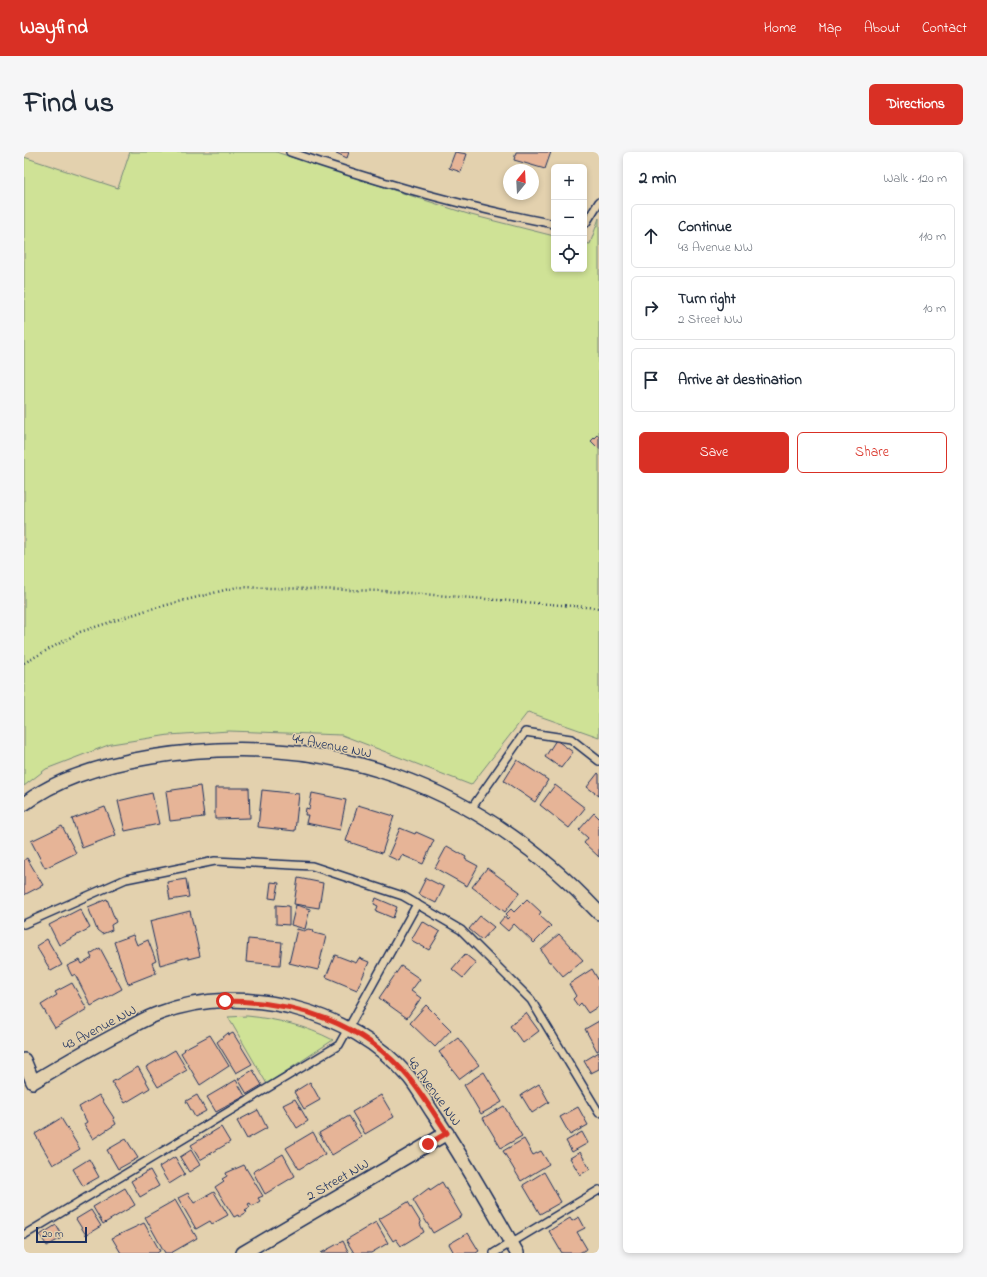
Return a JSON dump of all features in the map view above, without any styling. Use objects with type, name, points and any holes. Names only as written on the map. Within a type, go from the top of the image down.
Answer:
[{"type":"street","name":"44 Avenue NW","points":[[24,804],[48,789],[110,766],[170,754],[249,750],[313,755],[378,770],[429,789],[471,809],[530,848],[557,870],[599,913]]},
{"type":"street","name":"43 Avenue NW","points":[[24,1060],[33,1082],[81,1053],[159,1013],[203,1003],[248,1001],[271,1003],[311,1013],[349,1029],[382,1051],[410,1078],[447,1133],[514,1248]]},
{"type":"street","name":"2 Street NW","points":[[243,1253],[447,1133]]},
{"type":"lane","points":[[290,152],[366,178],[490,212],[551,223]]},
{"type":"lane","points":[[587,221],[599,202]]},
{"type":"lane","points":[[471,809],[525,732],[571,739],[599,761]]},
{"type":"lane","points":[[24,924],[126,880],[215,861],[312,866],[403,896],[461,930],[531,1000],[599,1113]]},
{"type":"lane","points":[[24,1235],[339,1046],[417,904]]},
{"type":"lane","points":[[494,1253],[514,1248],[599,1190]]},
{"type":"path","points":[[24,662],[80,632],[147,610],[237,587],[384,591],[599,608]]},
{"type":"green space","points":[[130,152],[276,152],[471,215],[551,235],[551,272],[587,272],[587,244],[590,244],[599,218],[599,737],[528,712],[471,785],[342,735],[229,731],[169,735],[111,744],[46,769],[24,786],[24,157],[118,188]]},
{"type":"green space","points":[[247,1016],[291,1024],[333,1040],[267,1084],[228,1017]]},
{"type":"building","points":[[334,152],[349,152],[347,158]]},
{"type":"building","points":[[455,152],[467,154],[461,172],[449,168]]},
{"type":"building","points":[[516,152],[551,152],[545,169],[539,167],[539,164],[528,164],[514,160]]},
{"type":"building","points":[[597,435],[599,436],[599,449],[591,441]]},
{"type":"building","points":[[556,740],[573,752],[561,768],[545,757]]},
{"type":"building","points":[[517,760],[548,780],[535,802],[504,781]]},
{"type":"building","points":[[598,773],[599,774],[599,796],[587,787]]},
{"type":"building","points":[[555,785],[585,808],[569,828],[540,805]]},
{"type":"building","points":[[200,786],[204,817],[170,821],[166,791]]},
{"type":"building","points":[[215,788],[249,788],[250,818],[215,819]]},
{"type":"building","points":[[262,790],[299,794],[295,831],[258,827]]},
{"type":"building","points":[[152,793],[159,824],[125,831],[118,801]]},
{"type":"building","points":[[312,793],[346,800],[340,830],[306,823],[308,815],[305,815],[306,808],[309,809]]},
{"type":"building","points":[[358,805],[394,816],[382,853],[346,841]]},
{"type":"building","points":[[105,807],[116,835],[82,848],[72,819]]},
{"type":"building","points":[[594,813],[599,818],[599,857],[584,843],[588,838],[579,830]]},
{"type":"building","points":[[62,826],[76,853],[45,868],[31,841]]},
{"type":"building","points":[[400,828],[415,834],[416,832],[434,840],[423,864],[402,855],[399,861],[388,856]]},
{"type":"building","points":[[447,846],[478,866],[467,886],[435,868]]},
{"type":"building","points":[[27,858],[43,885],[24,895],[24,860]]},
{"type":"building","points":[[487,868],[520,892],[505,912],[472,887]]},
{"type":"building","points":[[298,878],[323,883],[319,908],[294,904]]},
{"type":"building","points":[[426,878],[444,887],[436,903],[418,894]]},
{"type":"building","points":[[186,879],[189,897],[170,900],[167,882]]},
{"type":"building","points":[[271,882],[279,883],[276,899],[269,898]]},
{"type":"building","points":[[376,898],[397,907],[393,918],[376,911],[378,906],[374,904]]},
{"type":"building","points":[[107,899],[116,922],[111,925],[112,930],[102,934],[97,930],[88,907]]},
{"type":"building","points":[[527,899],[541,912],[539,915],[551,926],[534,943],[514,924],[508,931],[499,923],[505,916],[507,919],[509,917],[506,914],[511,909],[514,912]]},
{"type":"building","points":[[276,905],[289,906],[289,925],[276,924]]},
{"type":"building","points":[[296,905],[310,909],[305,929],[291,925]]},
{"type":"building","points":[[80,909],[90,928],[59,945],[49,925]]},
{"type":"building","points":[[190,911],[200,956],[188,959],[188,957],[160,965],[150,921]]},
{"type":"building","points":[[480,916],[494,927],[482,940],[469,929]]},
{"type":"building","points":[[422,921],[440,932],[429,950],[411,940]]},
{"type":"building","points":[[297,929],[304,931],[308,929],[313,930],[314,933],[326,936],[318,970],[289,963]]},
{"type":"building","points":[[559,934],[583,960],[563,976],[551,962],[549,962],[541,950]]},
{"type":"building","points":[[133,935],[137,945],[148,940],[156,961],[152,963],[156,973],[128,984],[114,942]]},
{"type":"building","points":[[47,939],[62,965],[51,971],[36,946]]},
{"type":"building","points":[[248,939],[282,942],[280,965],[246,962]]},
{"type":"building","points":[[100,948],[122,989],[91,1006],[75,974],[72,976],[67,966],[80,960],[82,964],[92,958],[90,954]]},
{"type":"building","points":[[465,954],[476,963],[463,978],[452,969]]},
{"type":"building","points":[[335,955],[356,963],[359,958],[369,962],[357,990],[326,977]]},
{"type":"building","points":[[401,966],[420,979],[411,991],[421,998],[407,1018],[379,998]]},
{"type":"building","points":[[592,969],[599,981],[599,1006],[588,1013],[581,1003],[578,1006],[573,999],[576,996],[569,984]]},
{"type":"building","points":[[72,983],[87,1009],[55,1028],[41,1005],[57,995],[55,992]]},
{"type":"building","points":[[426,1005],[451,1030],[435,1047],[410,1023]]},
{"type":"building","points":[[526,1013],[539,1031],[523,1043],[510,1026]]},
{"type":"building","points":[[599,1021],[599,1050],[597,1051],[585,1029]]},
{"type":"building","points":[[228,1033],[229,1035],[233,1033],[252,1064],[236,1073],[217,1042]]},
{"type":"building","points":[[210,1035],[229,1066],[200,1085],[181,1053],[185,1050],[184,1049]]},
{"type":"building","points":[[458,1038],[479,1065],[460,1079],[439,1052]]},
{"type":"building","points":[[175,1050],[187,1070],[158,1087],[146,1067]]},
{"type":"building","points":[[599,1052],[599,1069],[591,1073],[584,1061]]},
{"type":"building","points":[[138,1067],[150,1088],[125,1103],[112,1082]]},
{"type":"building","points":[[253,1070],[262,1085],[247,1094],[238,1079]]},
{"type":"building","points":[[484,1072],[502,1102],[481,1114],[464,1085]]},
{"type":"building","points":[[236,1080],[245,1096],[216,1112],[207,1097]]},
{"type":"building","points":[[310,1082],[320,1100],[304,1109],[294,1092]]},
{"type":"building","points":[[539,1084],[549,1102],[532,1113],[521,1095]]},
{"type":"building","points":[[99,1095],[114,1118],[116,1124],[93,1139],[84,1124],[87,1122],[79,1107]]},
{"type":"building","points":[[197,1095],[206,1111],[195,1117],[186,1101]]},
{"type":"building","points":[[381,1095],[394,1117],[365,1134],[352,1112]]},
{"type":"building","points":[[295,1099],[308,1121],[297,1128],[283,1105]]},
{"type":"building","points":[[504,1106],[522,1136],[501,1148],[483,1118]]},
{"type":"building","points":[[578,1107],[588,1125],[570,1135],[560,1117]]},
{"type":"building","points":[[258,1110],[267,1128],[247,1139],[237,1121]]},
{"type":"building","points":[[349,1116],[362,1137],[332,1155],[319,1133]]},
{"type":"building","points":[[61,1118],[80,1149],[53,1165],[35,1134]]},
{"type":"building","points":[[221,1127],[230,1142],[200,1160],[191,1145]]},
{"type":"building","points":[[313,1132],[325,1154],[299,1169],[286,1148]]},
{"type":"building","points":[[582,1132],[588,1143],[572,1152],[566,1141]]},
{"type":"building","points":[[126,1139],[138,1158],[118,1169],[107,1150]]},
{"type":"building","points":[[524,1139],[533,1155],[541,1151],[549,1164],[521,1181],[503,1151]]},
{"type":"building","points":[[191,1150],[200,1165],[189,1172],[180,1157]]},
{"type":"building","points":[[580,1152],[590,1169],[580,1175],[570,1158]]},
{"type":"building","points":[[283,1154],[295,1176],[265,1194],[253,1172]]},
{"type":"building","points":[[175,1157],[185,1174],[169,1184],[159,1167]]},
{"type":"building","points":[[89,1159],[99,1177],[83,1186],[73,1169]]},
{"type":"building","points":[[244,1165],[263,1196],[258,1198],[260,1201],[252,1206],[250,1203],[248,1204],[250,1207],[245,1210],[247,1212],[239,1217],[238,1215],[234,1217],[215,1187],[224,1181],[222,1179],[227,1176],[226,1173]]},
{"type":"building","points":[[150,1170],[159,1186],[140,1197],[131,1181]]},
{"type":"building","points":[[544,1172],[561,1202],[540,1214],[523,1185]]},
{"type":"building","points":[[442,1182],[462,1216],[433,1233],[413,1200],[429,1188],[430,1190]]},
{"type":"building","points":[[125,1188],[135,1205],[103,1224],[93,1207]]},
{"type":"building","points":[[214,1192],[228,1215],[212,1224],[210,1221],[196,1229],[178,1198],[188,1193],[194,1203]]},
{"type":"building","points":[[175,1200],[197,1238],[171,1253],[165,1253],[145,1217]]},
{"type":"building","points":[[408,1202],[421,1223],[420,1224],[424,1232],[401,1246],[396,1239],[393,1241],[379,1219]]},
{"type":"building","points":[[91,1210],[101,1226],[86,1235],[76,1219]]},
{"type":"building","points":[[579,1217],[585,1228],[577,1232],[587,1249],[579,1253],[562,1253],[549,1231],[570,1218],[572,1221]]},
{"type":"building","points":[[376,1222],[388,1243],[371,1253],[354,1253],[346,1240]]},
{"type":"building","points":[[144,1223],[160,1251],[157,1253],[121,1253],[112,1238]]},
{"type":"building","points":[[56,1225],[63,1237],[47,1246],[40,1235]]},
{"type":"building","points":[[468,1233],[479,1251],[476,1253],[454,1253],[449,1244]]},
{"type":"building","points":[[343,1241],[349,1253],[321,1253]]},
{"type":"route","points":[[225,1001],[271,1003],[291,1007],[331,1020],[366,1039],[382,1051],[410,1078],[447,1133],[428,1144]]}]
